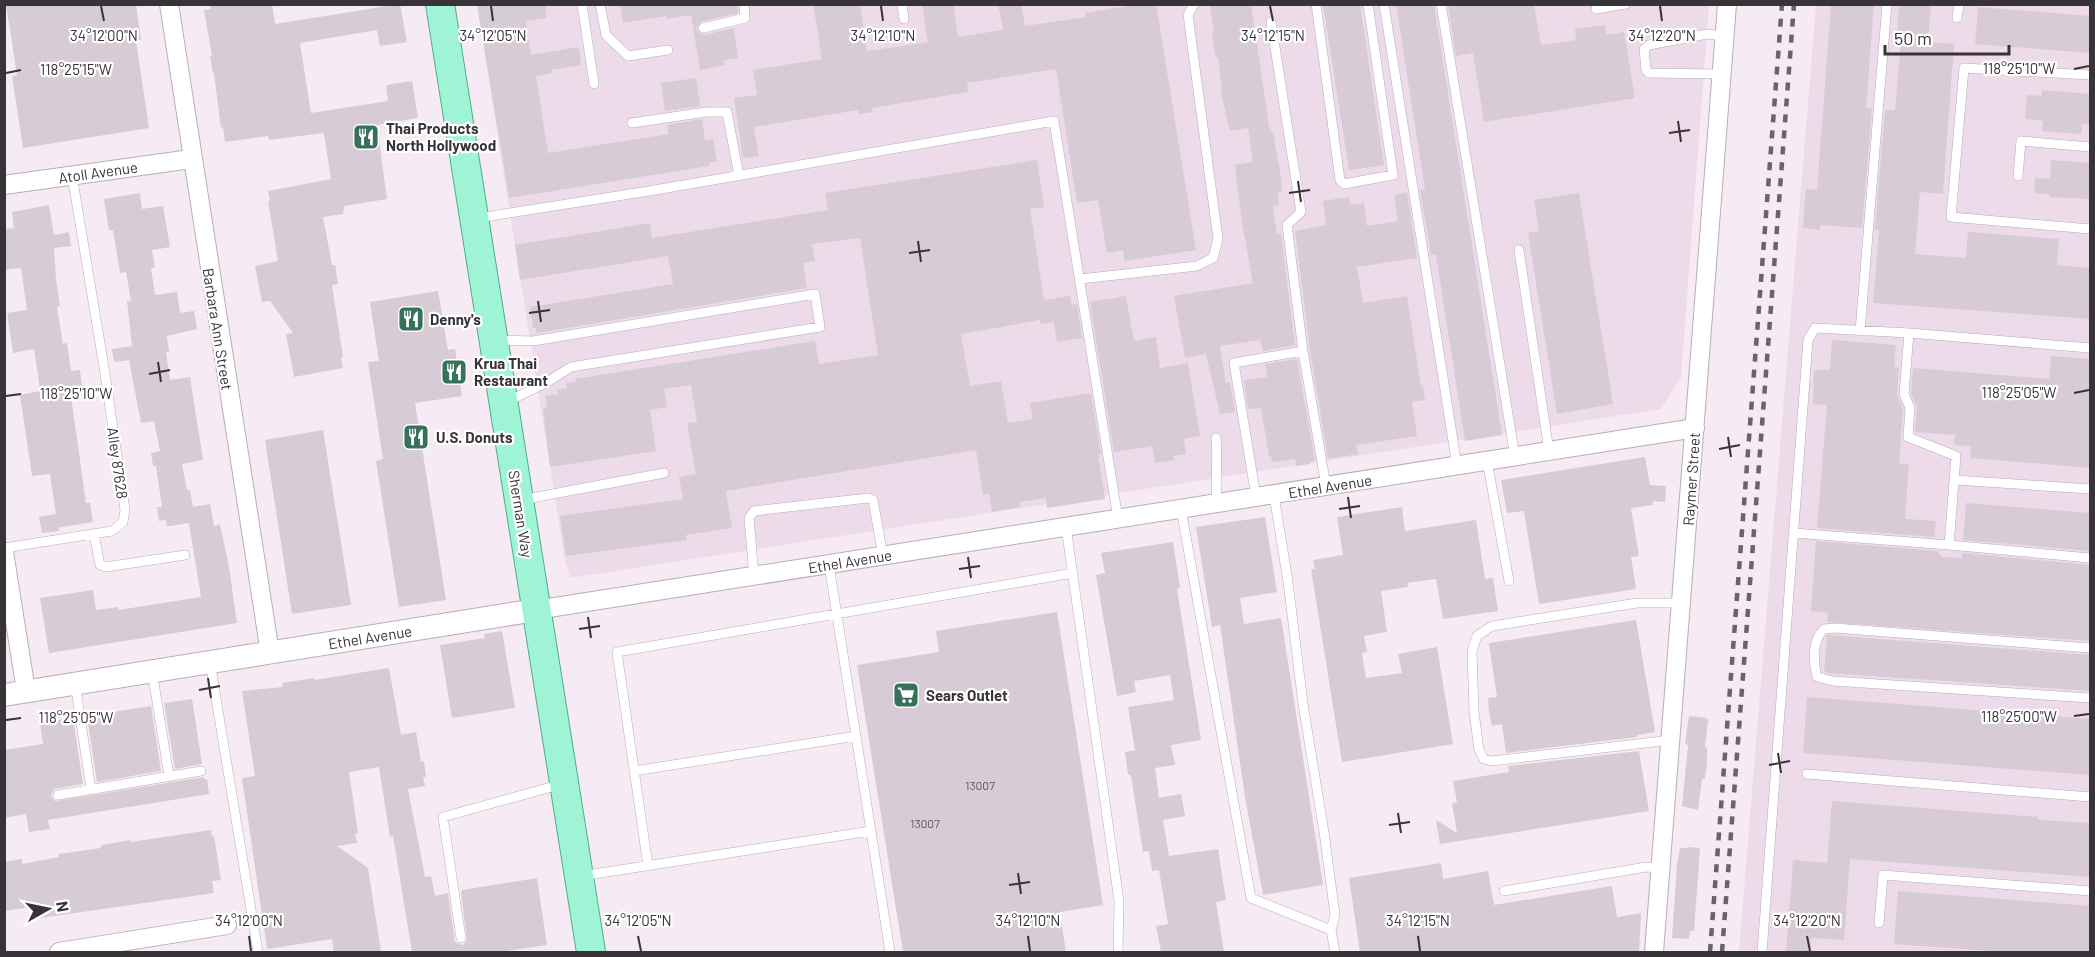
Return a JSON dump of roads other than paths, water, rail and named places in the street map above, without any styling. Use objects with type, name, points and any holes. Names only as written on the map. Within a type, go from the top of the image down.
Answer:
[{"type":"main road","name":"Sherman Way","points":[[440,4],[591,952]]},
{"type":"street","name":"Barbara Ann Street","points":[[169,4],[191,159],[270,653]]},
{"type":"street","name":"Raymer Street","points":[[1654,952],[1726,4]]},
{"type":"street","name":"Atoll Avenue","points":[[4,185],[191,159]]},
{"type":"street","name":"Ethel Avenue","points":[[16,693],[1695,428]]},
{"type":"street","points":[[4,550],[16,693]]},
{"type":"street","points":[[59,952],[227,925]]},
{"type":"lane","points":[[582,4],[594,84]]},
{"type":"lane","points":[[600,4],[606,35],[628,56],[668,50]]},
{"type":"lane","points":[[703,28],[745,18],[744,4]]},
{"type":"lane","points":[[902,4],[904,19]]},
{"type":"lane","points":[[1080,279],[1197,266],[1213,258],[1218,239],[1188,15],[1194,4]]},
{"type":"lane","points":[[1316,4],[1340,180],[1344,184],[1393,175],[1368,4]]},
{"type":"lane","points":[[1384,4],[1457,466]]},
{"type":"lane","points":[[1441,4],[1515,457]]},
{"type":"lane","points":[[1596,9],[1626,4]]},
{"type":"lane","points":[[1860,331],[1887,4]]},
{"type":"lane","points":[[1957,18],[1959,4]]},
{"type":"lane","points":[[1271,22],[1301,212],[1287,225],[1303,351],[1326,486]]},
{"type":"lane","points":[[1721,74],[1649,73],[1646,70],[1644,49],[1649,45],[1707,34],[1724,36]]},
{"type":"lane","points":[[2091,75],[1964,68],[1951,217],[2091,230]]},
{"type":"lane","points":[[632,123],[716,111],[727,112],[739,176]]},
{"type":"lane","points":[[474,219],[1054,121],[1118,519]]},
{"type":"lane","points":[[2018,176],[2021,141],[2091,147]]},
{"type":"lane","name":"Alley 87628","points":[[4,550],[112,531],[123,522],[125,510],[104,367],[72,176]]},
{"type":"lane","points":[[1519,250],[1548,452]]},
{"type":"lane","points":[[494,340],[533,341],[814,294],[820,327],[571,367],[544,384],[504,403]]},
{"type":"lane","points":[[1762,952],[1808,340],[1815,328],[1909,333],[2091,348]]},
{"type":"lane","points":[[1909,333],[1904,394],[1910,408],[1908,437],[1956,456],[1949,545]]},
{"type":"lane","points":[[1303,351],[1234,363],[1265,496],[1303,704],[1335,915],[1331,930],[1335,952]]},
{"type":"lane","points":[[1216,438],[1217,504]]},
{"type":"lane","points":[[1488,461],[1509,581]]},
{"type":"lane","points":[[519,501],[664,473]]},
{"type":"lane","points":[[1955,480],[2091,489]]},
{"type":"lane","points":[[754,576],[749,518],[754,511],[868,498],[873,500],[883,556]]},
{"type":"lane","points":[[1181,509],[1251,898],[1331,930]]},
{"type":"lane","points":[[1066,527],[1119,901],[1118,952]]},
{"type":"lane","points":[[1794,533],[2091,558]]},
{"type":"lane","points":[[94,534],[100,565],[106,567],[185,555]]},
{"type":"lane","points":[[829,565],[890,952]]},
{"type":"lane","points":[[648,866],[617,652],[1073,573]]},
{"type":"lane","points":[[1671,740],[1492,761],[1484,759],[1479,750],[1474,712],[1472,651],[1477,636],[1492,626],[1637,603],[1682,603]]},
{"type":"lane","points":[[2091,648],[1835,628],[1824,629],[1817,636],[1814,665],[1817,677],[1833,681],[2091,698]]},
{"type":"lane","points":[[210,662],[258,952]]},
{"type":"lane","points":[[152,671],[169,776]]},
{"type":"lane","points":[[75,684],[91,789]]},
{"type":"lane","points":[[634,771],[856,736]]},
{"type":"lane","points":[[58,795],[201,771]]},
{"type":"lane","points":[[1807,774],[2091,797]]},
{"type":"lane","points":[[461,938],[443,817],[564,784]]},
{"type":"lane","points":[[579,877],[871,831]]},
{"type":"lane","points":[[1504,891],[1646,867],[1661,868]]},
{"type":"lane","points":[[1879,923],[1884,875],[2091,891]]},
{"type":"railway","points":[[1710,952],[1782,4]]},
{"type":"railway","points":[[1722,952],[1794,4]]},
{"type":"place","name":"Thai Products North Hollywood","points":[[366,137]]},
{"type":"place","name":"Denny's","points":[[411,319]]},
{"type":"place","name":"Krua Thai Restaurant","points":[[454,372]]},
{"type":"place","name":"U.S. Donuts","points":[[416,437]]},
{"type":"place","name":"Sears Outlet","points":[[906,695]]}]
